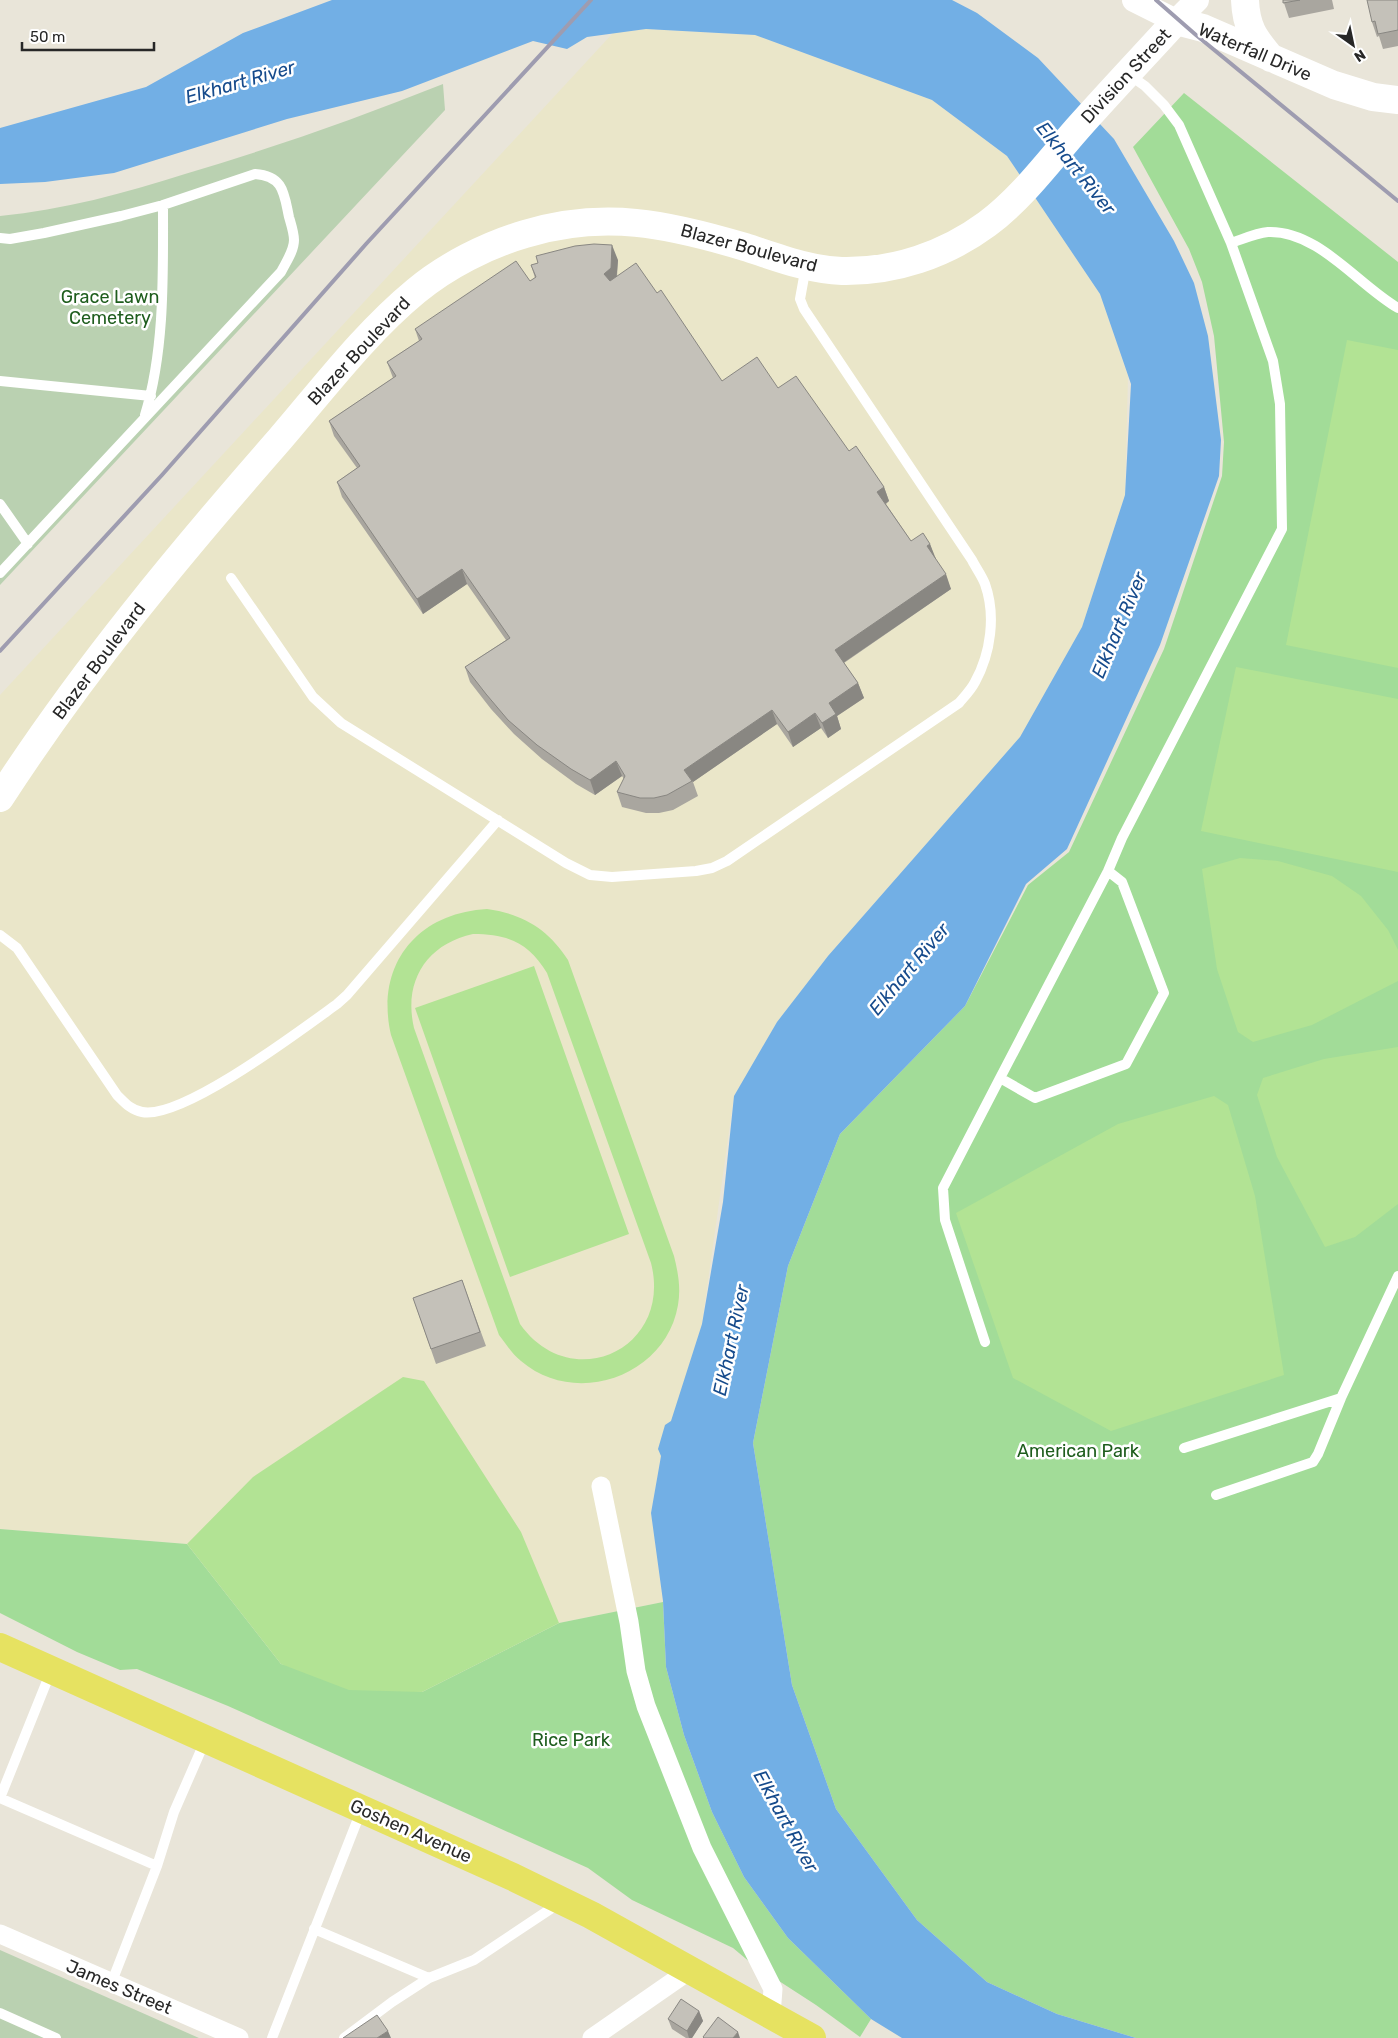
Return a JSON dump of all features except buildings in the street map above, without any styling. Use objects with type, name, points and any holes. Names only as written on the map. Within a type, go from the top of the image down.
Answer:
[{"type":"main road","points":[[1245,0],[1251,32],[1255,40],[1272,59]]},
{"type":"main road","name":"Waterfall Drive","points":[[1176,21],[1203,28],[1334,85],[1373,97],[1398,100]]},
{"type":"main road","name":"Division Street","points":[[1016,198],[1176,21]]},
{"type":"main road","name":"Blazer Boulevard","points":[[0,798],[85,677],[160,579],[391,312],[420,288],[454,266],[487,248],[523,234],[559,226],[600,221],[641,222],[693,232],[806,266],[838,271],[874,270],[903,264],[958,243],[988,223],[1016,198]]},
{"type":"main road","name":"Goshen Avenue","points":[[0,1647],[563,1901],[812,2038]]},
{"type":"street","points":[[1134,0],[1176,21]]},
{"type":"street","name":"Division Street","points":[[1176,21],[1197,0]]},
{"type":"street","points":[[600,1486],[629,1622],[636,1671],[646,1706],[702,1848],[773,1989],[772,2015]]},
{"type":"street","name":"James Street","points":[[0,1934],[111,1984],[239,2038]]},
{"type":"street","points":[[600,2036],[690,1970]]},
{"type":"lane","points":[[985,1342],[945,1220],[943,1188],[1108,871],[1122,838],[1282,529],[1280,404],[1273,361],[1231,243],[1180,125],[1164,104],[1128,73]]},
{"type":"lane","points":[[0,238],[10,239],[44,233],[163,205],[255,174],[266,175],[275,180],[283,189],[294,240],[291,254],[281,272],[0,573]]},
{"type":"lane","points":[[144,418],[151,396],[159,327],[163,260],[163,205]]},
{"type":"lane","points":[[1231,243],[1267,232],[1295,236],[1309,242],[1398,308]]},
{"type":"lane","points":[[231,578],[312,696],[327,712],[372,743],[566,862],[590,875],[612,877],[696,871],[712,868],[727,862],[959,704],[975,682],[984,660],[990,637],[991,609],[984,583],[972,560],[804,309],[800,300],[806,266]]},
{"type":"lane","points":[[0,381],[151,396]]},
{"type":"lane","points":[[0,504],[28,544]]},
{"type":"lane","points":[[0,935],[17,948],[117,1096],[130,1108],[142,1112],[155,1112],[174,1107],[229,1079],[337,1004],[498,820]]},
{"type":"lane","points":[[1000,1078],[1035,1098],[1126,1064],[1164,993],[1122,882],[1108,871]]},
{"type":"lane","points":[[1216,1495],[1313,1462],[1398,1276]]},
{"type":"lane","points":[[1184,1448],[1342,1398]]},
{"type":"lane","points":[[51,1670],[0,1798],[157,1866]]},
{"type":"lane","points":[[111,1984],[157,1866],[174,1812],[205,1740]]},
{"type":"lane","points":[[272,2038],[362,1809]]},
{"type":"lane","points":[[344,2038],[392,2002],[429,1978],[474,1960],[563,1901]]},
{"type":"lane","points":[[314,1929],[429,1978]]},
{"type":"lane","points":[[0,2013],[56,2038]]},
{"type":"shaded area","points":[[646,29],[755,35],[932,100],[1007,156],[1100,294],[1128,376],[1125,495],[1082,627],[1020,737],[828,956],[777,1022],[734,1096],[702,1324],[661,1456],[651,1513],[663,1602],[559,1623],[187,1544],[0,1529],[0,695],[613,33]]},
{"type":"green space","name":"Grace Lawn Cemetery","points":[[443,84],[445,110],[0,585],[0,216],[47,210],[117,194],[162,181],[315,132]]},
{"type":"green space","name":"American Park","points":[[1184,93],[1398,262],[1398,2038],[1136,2038],[1057,2014],[987,1982],[917,1920],[836,1809],[792,1685],[753,1443],[788,1266],[840,1134],[965,1006],[1028,885],[1069,852],[1164,649],[1222,476],[1224,442],[1214,336],[1202,282],[1189,249],[1133,147]]},
{"type":"green space","points":[[1347,340],[1398,350],[1398,668],[1286,645]]},
{"type":"green space","points":[[1236,667],[1398,699],[1398,872],[1201,831]]},
{"type":"green space","points":[[1240,858],[1278,861],[1332,876],[1361,896],[1388,930],[1398,950],[1398,981],[1312,1025],[1253,1042],[1238,1032],[1217,969],[1202,869]]},
{"type":"green space","points":[[487,909],[500,911],[523,919],[534,925],[552,940],[568,960],[674,1256],[679,1292],[678,1305],[670,1330],[656,1350],[638,1366],[616,1377],[592,1383],[567,1382],[543,1375],[521,1361],[499,1335],[391,1035],[388,1010],[389,987],[396,966],[406,948],[421,932],[440,921],[462,913]],"holes":[[[473,934],[507,938],[525,947],[533,954],[547,973],[651,1263],[654,1293],[647,1319],[633,1339],[613,1353],[590,1359],[565,1357],[541,1346],[520,1324],[414,1028],[411,1011],[412,995],[422,967],[443,946]]]},
{"type":"green space","points":[[534,966],[629,1234],[510,1277],[415,1008]]},
{"type":"green space","points":[[1398,1047],[1398,1204],[1355,1237],[1325,1247],[1277,1157],[1257,1095],[1263,1078],[1324,1059]]},
{"type":"green space","points":[[1214,1096],[1228,1105],[1255,1196],[1284,1375],[1111,1431],[1013,1378],[956,1213],[1118,1124]]},
{"type":"green space","points":[[403,1377],[424,1381],[521,1532],[559,1623],[422,1692],[349,1690],[281,1664],[187,1544],[253,1477]]},
{"type":"green space","name":"Rice Park","points":[[0,1529],[187,1544],[281,1664],[422,1692],[559,1623],[663,1602],[666,1667],[684,1735],[712,1812],[744,1877],[788,1938],[871,2019],[860,2037],[816,2005],[751,1963],[733,1948],[632,1900],[588,1868],[228,1706],[137,1669],[120,1670],[77,1652],[0,1613]]},
{"type":"green space","points":[[0,1950],[199,2038],[0,2038]]},
{"type":"water","name":"Elkhart River","points":[[332,0],[952,0],[977,13],[1038,58],[1114,139],[1174,241],[1194,283],[1208,336],[1221,440],[1219,476],[1160,645],[1067,849],[1026,884],[965,1006],[840,1134],[788,1266],[753,1443],[792,1685],[836,1809],[917,1920],[987,1982],[1057,2014],[1136,2038],[902,2038],[871,2019],[788,1938],[744,1877],[712,1812],[684,1735],[666,1667],[663,1601],[651,1513],[661,1456],[658,1449],[665,1425],[671,1421],[702,1324],[723,1202],[734,1096],[777,1022],[828,956],[1020,737],[1082,627],[1125,495],[1131,384],[1100,294],[1007,156],[932,100],[755,35],[646,29],[587,37],[567,49],[533,41],[402,91],[287,119],[114,173],[45,182],[0,184],[0,128],[146,87],[243,33]]},
{"type":"railway","points":[[0,651],[162,475],[366,244],[591,0]]},
{"type":"railway","points":[[1156,0],[1398,201]]}]
